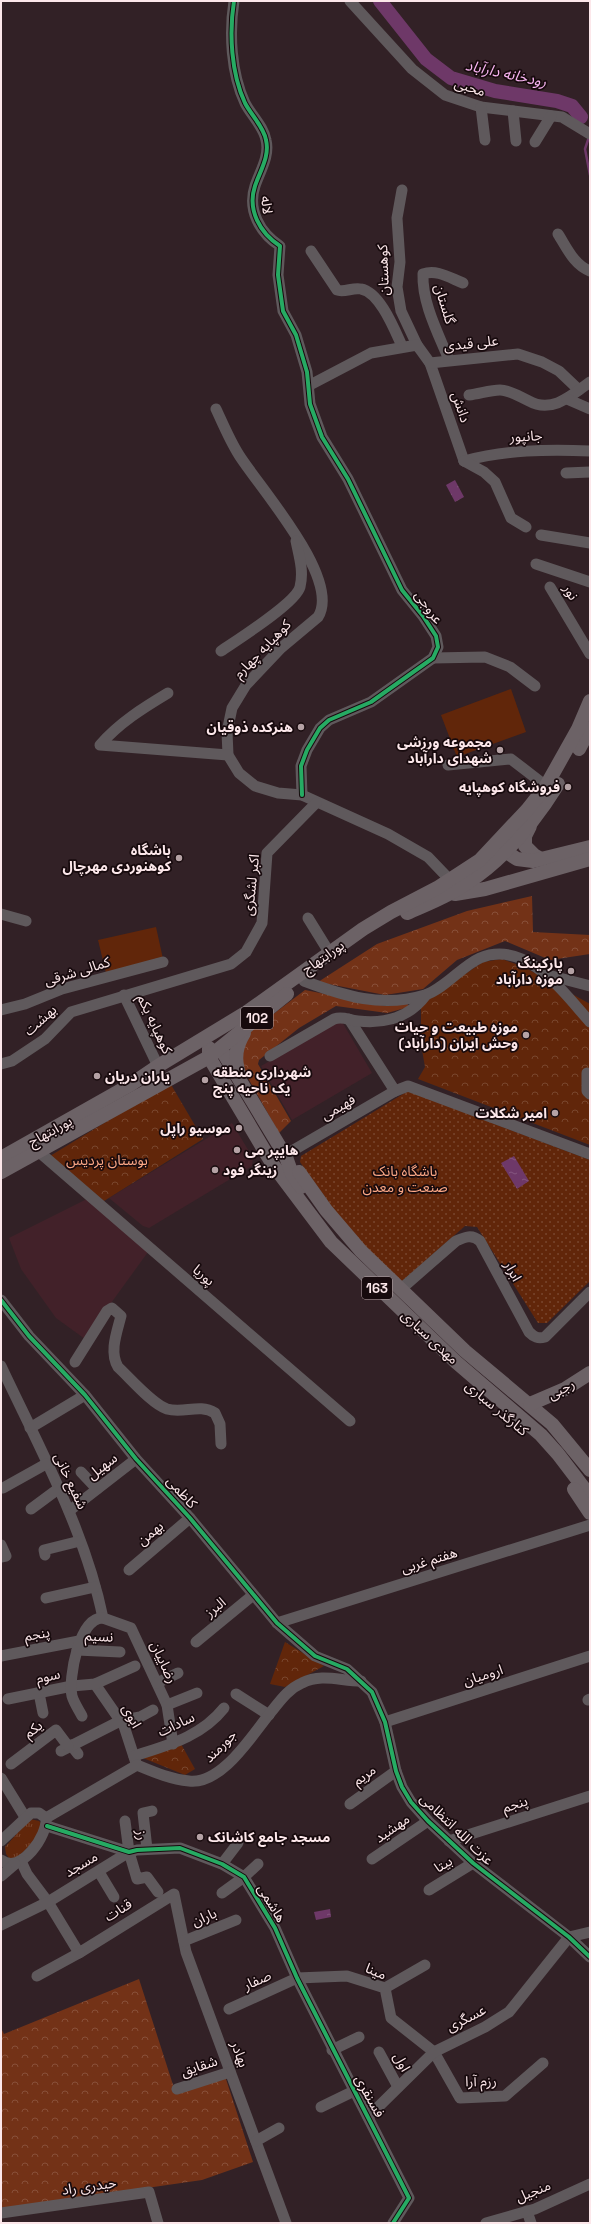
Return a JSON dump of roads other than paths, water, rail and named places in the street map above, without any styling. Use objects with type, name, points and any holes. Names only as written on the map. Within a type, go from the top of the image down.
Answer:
[{"type":"main road","name":"پورابتهاج","points":[[248,1018],[329,952],[391,912],[443,891],[484,872],[501,846],[546,786],[578,729],[590,701]]},
{"type":"main road","name":"پورابتهاج","points":[[1,1172],[35,1146],[158,1066],[248,1018],[383,927],[443,891],[450,880],[501,846],[532,822],[563,776],[590,728]]},
{"type":"main road","points":[[532,822],[525,836],[525,846],[534,855],[541,859]]},
{"type":"main road","points":[[501,846],[524,861],[541,859],[590,846]]},
{"type":"main road","points":[[501,846],[511,862],[518,868],[526,870],[556,867]]},
{"type":"main road","points":[[443,891],[485,889],[556,867],[590,859]]},
{"type":"main road","points":[[130,1085],[213,1050],[230,1030],[248,1018]]},
{"type":"main road","points":[[242,1083],[237,1066],[237,1047],[248,1018]]},
{"type":"main road","name":"پورابتهاج","points":[[1,1158],[35,1146],[213,1050]]},
{"type":"main road","name":"163","points":[[213,1050],[242,1083],[285,1156],[292,1174],[316,1210],[355,1256],[461,1357],[526,1411],[564,1449],[590,1484]]},
{"type":"main road","name":"مهدی سباری","points":[[213,1050],[248,1122],[273,1165],[313,1220],[350,1262],[456,1362],[536,1431],[558,1454],[590,1496]]},
{"type":"main road","points":[[248,1122],[261,1114]]},
{"type":"main road","name":"کنارگذر سباری","points":[[285,1156],[343,1231],[465,1352],[530,1404],[556,1429],[590,1470]]},
{"type":"main road","name":"کنارگذر سباری","points":[[273,1165],[278,1182],[325,1247],[346,1270],[451,1369],[532,1437],[552,1460],[590,1513]]},
{"type":"main road","name":"رجبی","points":[[530,1404],[565,1389],[590,1373]]},
{"type":"street","name":"لاله","points":[[234,1],[230,22],[231,41],[239,84],[245,102],[267,142],[268,153],[254,187],[253,200],[255,218],[265,233],[280,246],[278,275],[284,311],[296,335],[310,385]]},
{"type":"street","name":"محبی","points":[[350,1],[412,69],[445,95],[481,107],[562,117],[588,133]]},
{"type":"street","points":[[481,107],[485,140]]},
{"type":"street","points":[[513,111],[516,141]]},
{"type":"street","points":[[535,142],[551,116]]},
{"type":"street","name":"کوهستان","points":[[402,190],[397,218],[400,262],[397,287],[401,311],[417,345]]},
{"type":"street","points":[[558,234],[574,259],[584,269],[590,272]]},
{"type":"street","points":[[312,251],[337,290],[362,289],[371,293],[385,314],[402,346]]},
{"type":"street","name":"گلستان","points":[[449,360],[427,302],[423,287],[423,274],[429,272],[442,274],[463,283]]},
{"type":"street","points":[[310,385],[371,353],[402,346],[417,345]]},
{"type":"street","name":"علی قیدی","points":[[417,345],[430,363],[518,354],[542,362],[559,371],[579,390]]},
{"type":"street","name":"دانش","points":[[430,363],[464,461]]},
{"type":"street","points":[[469,395],[501,390],[516,394],[534,404],[554,405],[567,399],[590,382]]},
{"type":"street","name":"عروجی","points":[[310,385],[310,404],[322,437],[348,478],[402,590],[423,616],[436,636],[438,647],[433,658]]},
{"type":"street","points":[[567,399],[590,409]]},
{"type":"street","name":"کوهپایه چهارم","points":[[216,409],[239,455],[303,544],[322,593],[322,611],[318,617],[281,648],[243,691],[232,708],[226,732],[228,755],[238,773],[256,786],[278,793],[302,795],[316,803],[388,834],[428,857],[450,880]]},
{"type":"street","name":"جانپور","points":[[464,461],[488,455],[530,450],[590,451]]},
{"type":"street","points":[[464,461],[484,472],[495,482],[511,518],[526,527]]},
{"type":"street","points":[[566,473],[590,472]]},
{"type":"street","points":[[221,651],[285,605],[299,591],[302,569],[294,532]]},
{"type":"street","points":[[541,535],[590,543]]},
{"type":"street","points":[[536,564],[590,582]]},
{"type":"street","name":"نور","points":[[550,587],[590,654]]},
{"type":"street","points":[[302,795],[301,766],[307,750],[320,728],[329,720],[371,702],[433,658],[485,657],[510,667],[535,686]]},
{"type":"street","points":[[168,693],[141,709],[113,730],[100,745],[228,755]]},
{"type":"street","points":[[448,765],[511,759],[546,786]]},
{"type":"street","name":"اکبر لشگری","points":[[124,995],[231,964],[246,952],[262,923],[267,852],[316,803]]},
{"type":"street","points":[[1,914],[26,921]]},
{"type":"street","points":[[308,918],[329,952]]},
{"type":"street","points":[[270,1056],[334,1019],[342,1016],[349,1019],[374,1022],[393,1020],[419,1005],[426,995],[480,958],[502,953],[527,962],[548,975],[590,1022]]},
{"type":"street","name":"کمالی شرقی","points":[[1,1010],[25,1004],[62,989],[163,962]]},
{"type":"street","points":[[548,975],[590,986]]},
{"type":"street","points":[[304,981],[345,996],[394,1001],[426,995]]},
{"type":"street","name":"بهشت","points":[[1,1064],[12,1061],[45,1040],[71,1012],[124,995]]},
{"type":"street","name":"کوهپایه یکم","points":[[124,995],[158,1066]]},
{"type":"street","points":[[349,1019],[395,1091]]},
{"type":"street","points":[[587,1073],[587,1091],[590,1094]]},
{"type":"street","name":"فهیمی","points":[[285,1156],[395,1091],[408,1086],[590,1154]]},
{"type":"street","name":"پوریا","points":[[35,1146],[350,1421]]},
{"type":"street","name":"ابرار","points":[[401,1289],[456,1241],[467,1236],[476,1237],[480,1241],[529,1332],[533,1336],[540,1338],[545,1336],[590,1292]]},
{"type":"street","name":"کاظمی","points":[[1,1300],[29,1336],[85,1395],[136,1459],[190,1518],[277,1623],[315,1656],[346,1669],[361,1681]]},
{"type":"street","points":[[75,1362],[107,1311],[112,1308],[116,1309],[121,1316],[113,1352],[118,1367],[162,1407],[174,1410],[201,1407],[215,1413],[220,1424],[221,1444]]},
{"type":"street","name":"شفیع خانی","points":[[1,1366],[69,1511],[80,1541],[103,1616]]},
{"type":"street","points":[[30,1428],[85,1395]]},
{"type":"street","name":"سهیل","points":[[69,1511],[136,1459]]},
{"type":"street","points":[[3,1488],[46,1464]]},
{"type":"street","points":[[81,1472],[97,1489]]},
{"type":"street","points":[[31,1509],[58,1490]]},
{"type":"street","name":"بهمن","points":[[129,1570],[190,1518]]},
{"type":"street","name":"هفتم غربی","points":[[277,1623],[590,1525]]},
{"type":"street","points":[[45,1553],[80,1541]]},
{"type":"street","points":[[1,1545],[4,1556]]},
{"type":"street","points":[[46,1598],[94,1587]]},
{"type":"street","name":"البرز","points":[[196,1642],[253,1595]]},
{"type":"street","points":[[82,1716],[72,1696],[78,1645],[92,1623],[96,1619],[103,1616]]},
{"type":"street","name":"رضاییان","points":[[103,1616],[131,1628],[167,1705],[173,1744]]},
{"type":"street","name":"نسیم","points":[[78,1645],[120,1652]]},
{"type":"street","name":"پنجم","points":[[1,1656],[78,1645]]},
{"type":"street","name":"ارومیان","points":[[384,1722],[590,1656]]},
{"type":"street","name":"سوم","points":[[8,1700],[72,1686],[95,1684],[135,1666]]},
{"type":"street","points":[[157,1683],[178,1673]]},
{"type":"street","name":"جورمند","points":[[135,1760],[165,1776],[190,1782],[204,1780],[220,1772],[289,1691],[302,1683],[326,1677],[361,1681]]},
{"type":"street","name":"عزت الله انتظامی","points":[[361,1681],[372,1692],[384,1722],[396,1771],[411,1802],[428,1821],[473,1863],[569,1937],[590,1957]]},
{"type":"street","name":"ابوی","points":[[95,1684],[120,1721],[135,1760]]},
{"type":"street","points":[[167,1705],[198,1693]]},
{"type":"street","points":[[39,1694],[43,1713]]},
{"type":"street","points":[[236,1694],[269,1715]]},
{"type":"street","name":"سادات","points":[[135,1760],[192,1736],[211,1723],[224,1708]]},
{"type":"street","points":[[66,1748],[120,1721],[140,1717],[153,1710]]},
{"type":"street","name":"یکم","points":[[11,1764],[56,1730],[66,1748]]},
{"type":"street","points":[[66,1748],[78,1754]]},
{"type":"street","points":[[1,1876],[18,1863],[44,1833],[46,1822],[135,1760]]},
{"type":"street","name":"مریم","points":[[350,1804],[396,1771]]},
{"type":"street","points":[[1,1778],[25,1817],[2,1839]]},
{"type":"street","name":"پنجم","points":[[449,1841],[590,1796]]},
{"type":"street","points":[[147,1850],[143,1813],[152,1811]]},
{"type":"street","name":"هاشمی","points":[[25,1817],[31,1813],[38,1813],[46,1822],[129,1852],[180,1848],[222,1864],[244,1877],[275,1928],[297,1978]]},
{"type":"street","name":"رز","points":[[125,1821],[129,1852],[137,1879],[147,1877],[158,1892]]},
{"type":"street","name":"مهشید","points":[[372,1860],[428,1821]]},
{"type":"street","points":[[222,1864],[238,1843]]},
{"type":"street","name":"مسجد","points":[[1,1925],[48,1902],[99,1872],[129,1852]]},
{"type":"street","points":[[1,1860],[4,1863],[18,1863]]},
{"type":"street","points":[[18,1863],[48,1902],[79,1952]]},
{"type":"street","name":"بیتا","points":[[429,1890],[473,1863]]},
{"type":"street","points":[[222,1893],[244,1877],[258,1864]]},
{"type":"street","points":[[99,1872],[114,1897]]},
{"type":"street","name":"بهادر","points":[[174,1894],[184,1941],[230,2072],[286,2223]]},
{"type":"street","name":"قنات","points":[[37,1976],[174,1894]]},
{"type":"street","name":"باران","points":[[184,1941],[236,1920]]},
{"type":"street","points":[[569,1937],[590,1932]]},
{"type":"street","name":"عسگری","points":[[368,2117],[434,2052],[485,2027],[509,2012],[569,1937]]},
{"type":"street","points":[[385,1988],[425,1965]]},
{"type":"street","name":"مینا","points":[[297,1978],[347,1976],[385,1988],[391,2018],[434,2052]]},
{"type":"street","name":"صفار","points":[[229,2009],[297,1978]]},
{"type":"street","name":"فسنقری","points":[[297,1978],[332,2050],[409,2198],[393,2223]]},
{"type":"street","points":[[332,2050],[359,2037]]},
{"type":"street","name":"اول","points":[[379,2052],[398,2087]]},
{"type":"street","name":"رزم آرا","points":[[434,2052],[460,2098],[505,2096],[543,2063]]},
{"type":"street","name":"شقایق","points":[[177,2089],[230,2072]]},
{"type":"street","points":[[321,2107],[354,2091]]},
{"type":"street","points":[[256,2141],[279,2128]]},
{"type":"street","name":"منجیل","points":[[486,2223],[527,2212],[590,2184]]},
{"type":"street","name":"حیدری راد","points":[[1,2213],[149,2192],[158,2223]]},
{"type":"street","points":[[527,2212],[531,2223]]},
{"type":"water","points":[[455,480],[464,497],[455,502],[446,485]]},
{"type":"water","points":[[514,1156],[529,1181],[517,1189],[501,1163]]},
{"type":"water","points":[[330,1909],[331,1917],[316,1920],[314,1912]]},
{"type":"waterway","name":"رودخانه دارآباد","points":[[380,1],[426,59],[451,78],[495,91],[557,101],[572,106],[581,117]]},
{"type":"waterway","name":"رودخانه دارآباد","points":[[589,137],[585,149],[590,175]]},
{"type":"place","name":"هنرکده ذوقیان","points":[[301,727]]},
{"type":"place","name":"مجموعه ورزشی شهدای دارآباد","points":[[500,750]]},
{"type":"place","name":"فروشگاه کوهپایه","points":[[568,787]]},
{"type":"place","name":"باشگاه کوهنوردی مهرچال","points":[[179,858]]},
{"type":"place","name":"پارکینگ موزه دارآباد","points":[[571,971]]},
{"type":"place","name":"موزه طبیعت و حیات وحش ایران (دارآباد)","points":[[526,1035]]},
{"type":"place","name":"یاران دریان","points":[[97,1076]]},
{"type":"place","name":"شهرداری منطقه یک ناحیه پنج","points":[[205,1080]]},
{"type":"place","name":"امیر شکلات","points":[[555,1113]]},
{"type":"place","name":"موسیو راپل","points":[[239,1128]]},
{"type":"place","name":"هایپر می","points":[[237,1150]]},
{"type":"place","name":"زینگر فود","points":[[215,1170]]},
{"type":"place","name":"مسجد جامع کاشانک","points":[[200,1837]]},
{"type":"park label","name":"بوستان پردیس","points":[[107,1160]]},
{"type":"park label","name":"باشگاه بانک صنعت و معدن","points":[[405,1180]]}]
